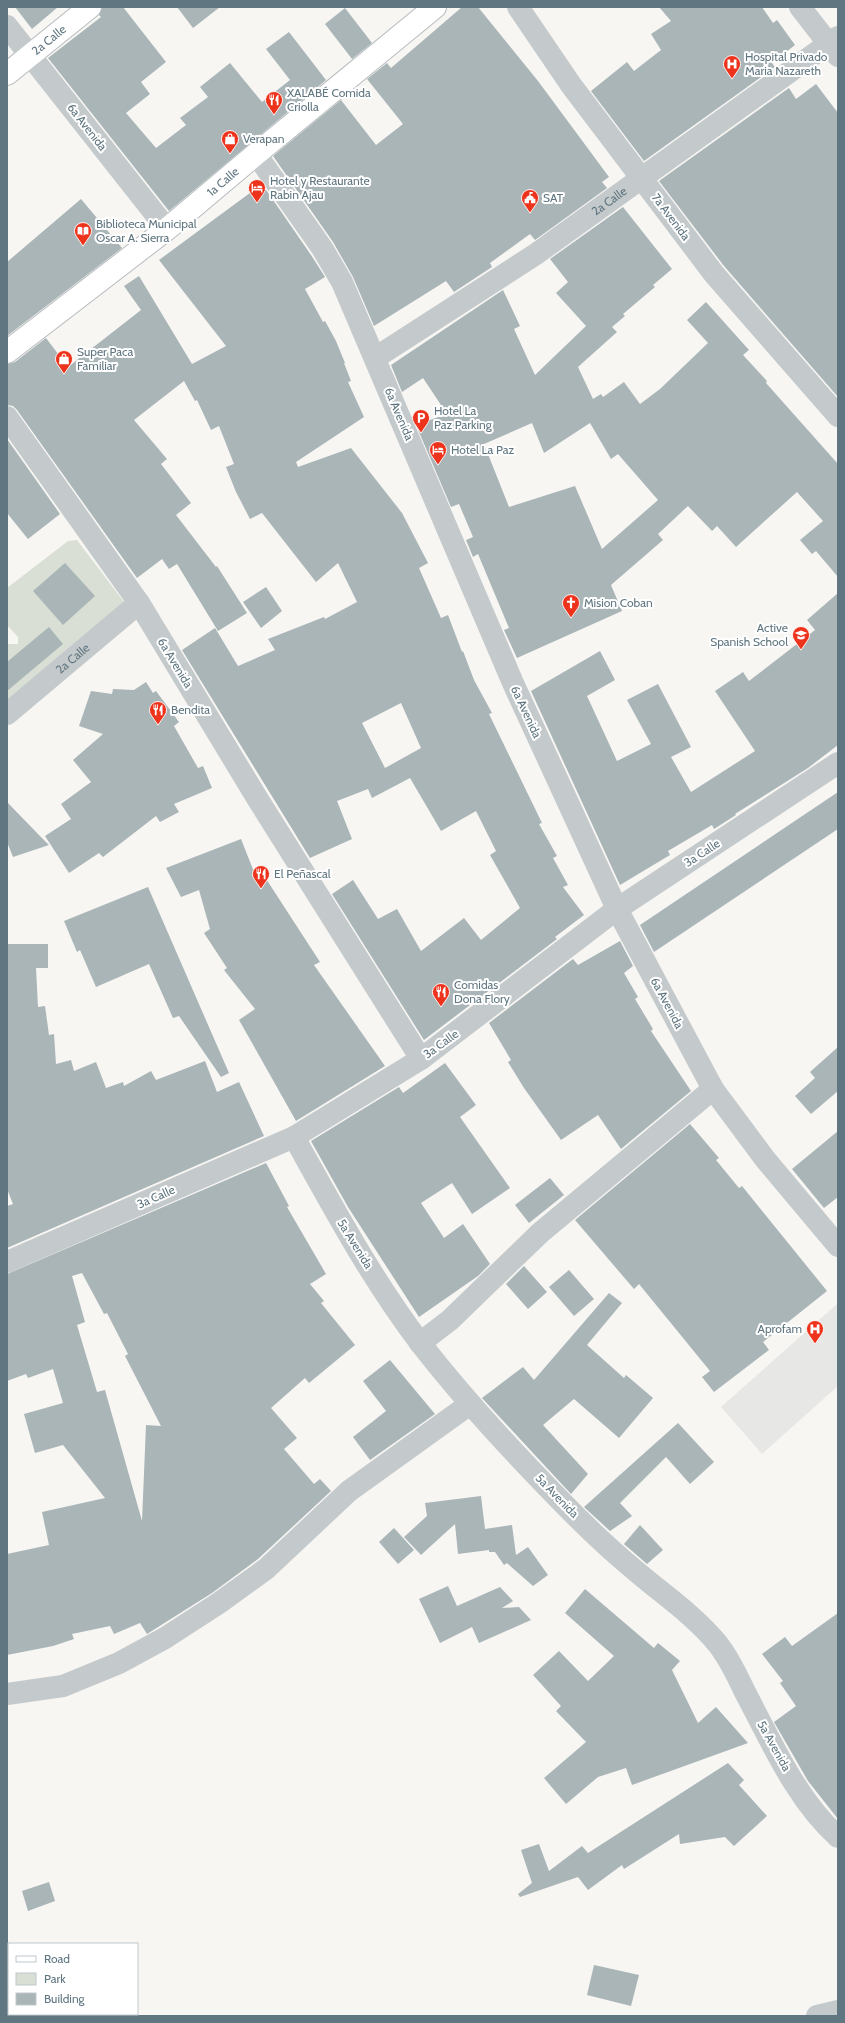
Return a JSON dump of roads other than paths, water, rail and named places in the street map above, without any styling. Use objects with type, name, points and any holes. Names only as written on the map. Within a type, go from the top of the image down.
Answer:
[{"type":"main road","name":"2a Calle","points":[[7,74],[90,7]]},
{"type":"main road","name":"1a Calle","points":[[7,352],[167,229],[435,7]]},
{"type":"street","name":"7a Avenida","points":[[518,7],[571,85],[714,274],[838,416]]},
{"type":"street","points":[[800,7],[834,46]]},
{"type":"street","name":"6a Avenida","points":[[7,26],[167,229]]},
{"type":"street","name":"2a Calle","points":[[375,358],[536,254],[642,178],[834,46]]},
{"type":"street","name":"6a Avenida","points":[[256,154],[326,255],[342,282],[513,683],[617,909],[713,1089],[765,1159],[838,1246]]},
{"type":"street","name":"6a Avenida","points":[[7,417],[139,603],[258,798],[421,1059]]},
{"type":"street","name":"2a Calle","points":[[7,714],[139,603]]},
{"type":"street","name":"3a Calle","points":[[7,1262],[294,1137],[421,1059],[617,909],[838,764]]},
{"type":"street","points":[[420,1343],[450,1320],[540,1233],[713,1089]]},
{"type":"street","name":"5a Avenida","points":[[294,1137],[353,1241],[394,1306],[420,1343],[470,1404],[600,1540],[702,1626],[718,1644],[733,1666],[790,1775],[807,1801],[827,1827],[838,1836]]},
{"type":"street","points":[[7,1694],[63,1686],[119,1663],[165,1638],[219,1603],[266,1569],[349,1491],[470,1404]]},
{"type":"street","points":[[817,2016],[838,2011]]},
{"type":"place","name":"Hospital Privado Maria Nazareth","points":[[732,79]]},
{"type":"place","name":"XALABÉ Comida Criolla","points":[[274,115]]},
{"type":"place","name":"Verapan","points":[[230,154]]},
{"type":"place","name":"Hotel y Restaurante Rabin Ajau","points":[[257,203]]},
{"type":"place","name":"SAT","points":[[530,213]]},
{"type":"place","name":"Biblioteca Municipal Oscar A. Sierra","points":[[83,246]]},
{"type":"place","name":"Super Paca Familiar","points":[[64,374]]},
{"type":"place","name":"Hotel La Paz Parking","points":[[421,433]]},
{"type":"place","name":"Hotel La Paz","points":[[438,465]]},
{"type":"place","name":"Mision Coban","points":[[571,618]]},
{"type":"place","name":"Active Spanish School","points":[[801,650]]},
{"type":"place","name":"Bendita","points":[[158,725]]},
{"type":"place","name":"El Peñascal","points":[[261,889]]},
{"type":"place","name":"Comidas Dona Flory","points":[[441,1007]]},
{"type":"place","name":"Aprofam","points":[[815,1344]]}]
